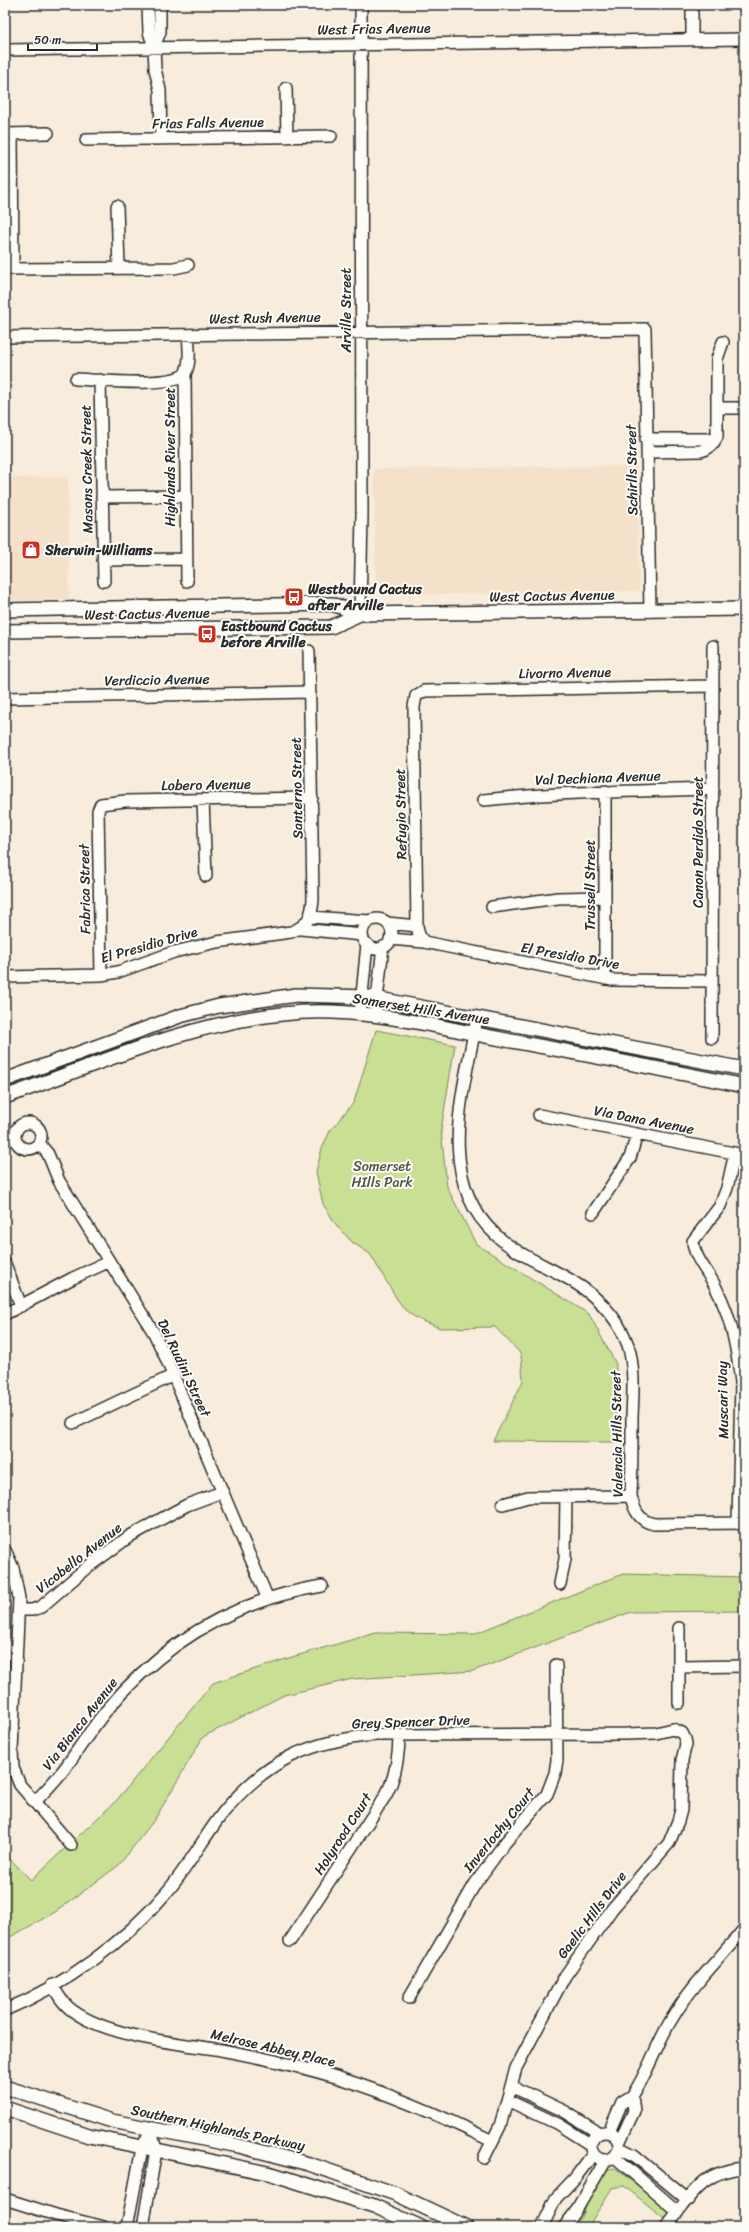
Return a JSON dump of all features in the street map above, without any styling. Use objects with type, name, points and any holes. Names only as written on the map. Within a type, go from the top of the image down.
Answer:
[{"type":"main road","name":"West Cactus Avenue","points":[[5,610],[332,604],[360,614],[744,609]]},
{"type":"main road","name":"West Cactus Avenue","points":[[5,632],[331,627],[360,614]]},
{"type":"main road","name":"Somerset Hills Avenue","points":[[5,1080],[170,1020],[204,1010],[296,995],[362,997],[377,999],[744,1069]]},
{"type":"main road","name":"Somerset Hills Avenue","points":[[5,1097],[203,1027],[284,1013],[318,1012],[375,1016],[744,1086]]},
{"type":"main road","name":"Southern Highlands Parkway","points":[[5,2087],[71,2110],[151,2130],[239,2146],[309,2164],[396,2194],[466,2227]]},
{"type":"main road","points":[[5,2108],[89,2136],[142,2148],[236,2165],[304,2183],[374,2206],[421,2227]]},
{"type":"street","points":[[148,5],[149,32],[154,47],[155,69],[160,90],[161,139]]},
{"type":"street","points":[[154,47],[160,32],[160,5]]},
{"type":"street","name":"Arville Street","points":[[360,614],[361,5]]},
{"type":"street","points":[[692,5],[692,39]]},
{"type":"street","name":"West Frias Avenue","points":[[5,50],[744,39]]},
{"type":"street","points":[[286,88],[287,137]]},
{"type":"street","points":[[48,133],[9,134],[9,269],[174,268],[188,265]]},
{"type":"street","name":"Frias Falls Avenue","points":[[86,140],[331,136]]},
{"type":"street","points":[[117,206],[119,268]]},
{"type":"street","name":"West Rush Avenue","points":[[5,337],[361,331],[645,329]]},
{"type":"street","name":"Schirlls Street","points":[[645,329],[650,611]]},
{"type":"street","name":"Highlands River Street","points":[[187,580],[185,374],[189,359],[188,335]]},
{"type":"street","points":[[646,452],[701,451],[708,449],[714,443],[717,437],[717,359],[723,342]]},
{"type":"street","points":[[76,379],[176,380],[185,374]]},
{"type":"street","name":"Masons Creek Street","points":[[100,380],[104,581]]},
{"type":"street","points":[[717,408],[744,408]]},
{"type":"street","points":[[646,439],[708,439],[714,443]]},
{"type":"street","points":[[102,497],[185,496]]},
{"type":"street","points":[[104,560],[186,559]]},
{"type":"street","name":"Canon Perdido Street","points":[[712,1038],[713,646]]},
{"type":"street","name":"Santerno Street","points":[[306,923],[313,899],[309,651]]},
{"type":"street","name":"Livorno Avenue","points":[[418,694],[432,690],[713,686]]},
{"type":"street","name":"Verdiccio Avenue","points":[[5,698],[310,692]]},
{"type":"street","name":"Refugio Street","points":[[418,694],[414,707],[420,934]]},
{"type":"street","name":"Val Dechiana Avenue","points":[[484,800],[538,794],[605,791],[713,790]]},
{"type":"street","name":"Trussell Street","points":[[604,979],[605,791]]},
{"type":"street","name":"Lobero Avenue","points":[[101,804],[117,801],[312,798]]},
{"type":"street","points":[[203,800],[206,876]]},
{"type":"street","name":"Fabrica Street","points":[[101,804],[98,811],[102,975]]},
{"type":"street","points":[[492,907],[558,898],[605,897]]},
{"type":"street","points":[[360,1015],[365,940],[363,928],[370,921],[379,919],[387,923],[391,932],[387,943],[375,1016]]},
{"type":"street","name":"El Presidio Drive","points":[[5,977],[102,975],[118,972],[174,952],[217,942],[291,932],[306,923],[370,921]]},
{"type":"street","name":"El Presidio Drive","points":[[306,923],[365,940]]},
{"type":"street","name":"El Presidio Drive","points":[[387,923],[420,934],[604,979],[631,981],[712,981]]},
{"type":"street","name":"El Presidio Drive","points":[[387,943],[420,934]]},
{"type":"street","points":[[365,940],[373,948],[387,943]]},
{"type":"street","name":"Valencia Hills Street","points":[[477,1018],[458,1130],[458,1159],[466,1188],[480,1215],[496,1235],[524,1255],[586,1288],[598,1299],[617,1322],[628,1345],[632,1372],[631,1496],[634,1508],[641,1518],[654,1524],[741,1524]]},
{"type":"street","name":"Via Dana Avenue","points":[[539,1115],[739,1154]]},
{"type":"street","points":[[592,1213],[630,1158],[637,1134]]},
{"type":"street","name":"Del Rudini Street","points":[[39,1143],[48,1154],[60,1181],[108,1262],[154,1333],[174,1375],[267,1597]]},
{"type":"street","name":"Muscari Way","points":[[739,1154],[720,1206],[692,1241],[693,1250],[707,1270],[726,1307],[738,1354],[741,1382],[741,1524]]},
{"type":"street","points":[[5,1314],[73,1278],[108,1262]]},
{"type":"street","points":[[5,1264],[21,1306]]},
{"type":"street","points":[[73,1423],[174,1375]]},
{"type":"street","name":"Vicobello Avenue","points":[[19,1610],[32,1610],[41,1607],[85,1569],[130,1536],[187,1505],[222,1492]]},
{"type":"street","points":[[503,1504],[528,1497],[631,1496]]},
{"type":"street","points":[[560,1584],[565,1559],[566,1497]]},
{"type":"street","points":[[5,1550],[16,1582],[19,1610],[12,1760],[16,1778],[71,1845]]},
{"type":"street","name":"Via Bianca Avenue","points":[[35,1802],[64,1769],[105,1712],[153,1663],[223,1616],[267,1597],[322,1586]]},
{"type":"street","points":[[679,1628],[679,1703]]},
{"type":"street","name":"Inverlochy Court","points":[[409,1998],[479,1878],[504,1844],[547,1794],[556,1766],[556,1666]]},
{"type":"street","points":[[679,1667],[744,1666]]},
{"type":"street","name":"Grey Spencer Drive","points":[[5,2010],[52,1985],[102,1953],[147,1913],[180,1876],[222,1815],[236,1798],[266,1771],[298,1751],[317,1744],[358,1736],[656,1733],[673,1729],[682,1733]]},
{"type":"street","name":"Gaelic Hills Drive","points":[[484,2158],[500,2126],[516,2068],[573,1963],[612,1909],[668,1843],[674,1832],[678,1821],[683,1795],[682,1760],[686,1744],[682,1733]]},
{"type":"street","name":"Holyrood Court","points":[[290,1941],[392,1784],[398,1763],[399,1735]]},
{"type":"street","points":[[542,2227],[556,2198],[575,2178],[592,2149],[592,2140],[604,2133],[622,2102],[632,2096],[641,2082],[663,2033],[682,2003],[744,1929]]},
{"type":"street","name":"Melrose Abbey Place","points":[[52,1985],[62,2001],[72,2011],[98,2024],[160,2040],[264,2059],[335,2077],[440,2116],[492,2141]]},
{"type":"street","points":[[511,2086],[564,2111],[604,2133],[614,2135],[615,2152],[678,2212]]},
{"type":"street","points":[[564,2227],[615,2152],[634,2111],[632,2096]]},
{"type":"street","points":[[507,2100],[558,2124],[592,2149],[598,2159],[615,2152],[634,2155],[688,2200]]},
{"type":"street","points":[[127,2227],[142,2148],[151,2130]]},
{"type":"street","points":[[143,2227],[156,2150],[151,2130]]},
{"type":"street","points":[[666,2227],[705,2180],[722,2170],[744,2168]]},
{"type":"street","points":[[5,2199],[56,2215],[104,2227]]},
{"type":"shaded area","points":[[637,466],[639,591],[376,595],[374,469]]},
{"type":"shaded area","points":[[68,477],[69,599],[5,601],[5,478]]},
{"type":"green space","name":"Somerset HIlls Park","points":[[376,1030],[455,1045],[441,1130],[447,1187],[476,1244],[589,1314],[616,1364],[615,1442],[493,1441],[523,1381],[521,1354],[495,1327],[440,1328],[416,1318],[405,1310],[370,1254],[352,1242],[337,1226],[323,1204],[316,1172],[322,1148],[330,1131],[354,1102]]},
{"type":"green space","points":[[623,1574],[744,1577],[744,1611],[631,1612],[473,1671],[353,1679],[284,1695],[203,1737],[155,1819],[119,1865],[57,1911],[5,1940],[5,1854],[31,1880],[116,1801],[213,1683],[292,1657],[375,1633],[474,1634]]},
{"type":"green space","points":[[615,2168],[671,2211],[664,2218],[624,2186],[612,2188],[588,2227],[573,2227],[582,2217],[595,2183],[608,2169]]},
{"type":"place","name":"Sherwin-Williams","points":[[31,550]]},
{"type":"place","name":"Westbound Cactus after Arville","points":[[294,597]]},
{"type":"place","name":"Eastbound Cactus before Arville","points":[[207,634]]}]
